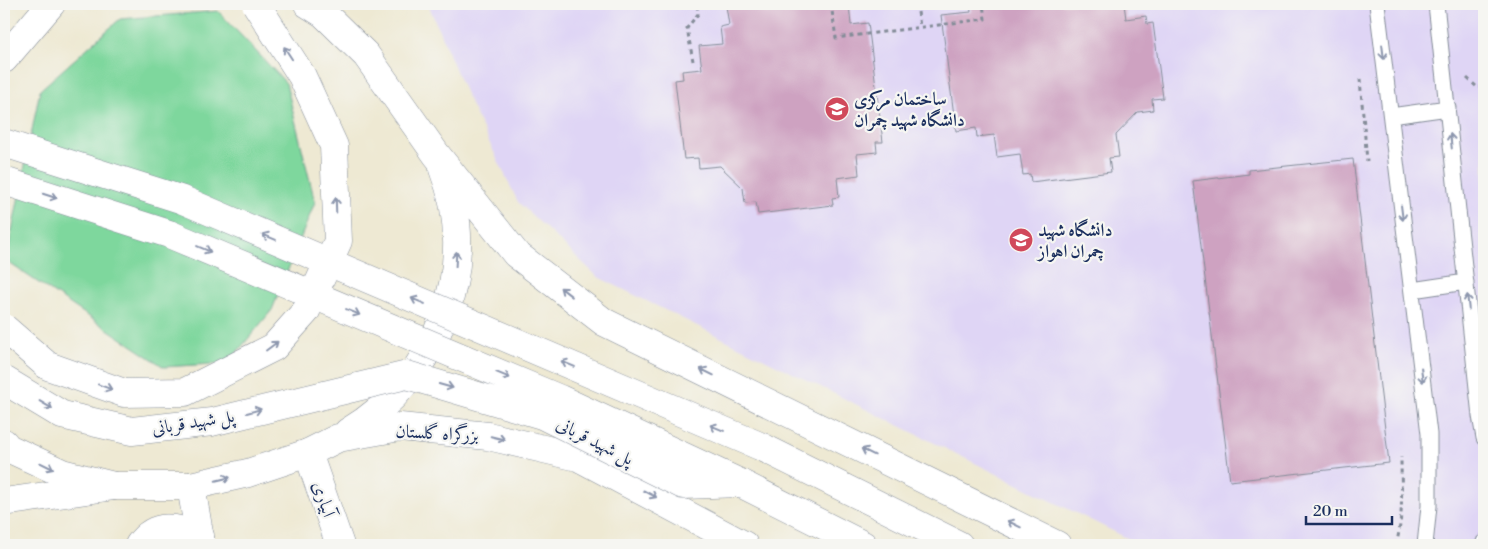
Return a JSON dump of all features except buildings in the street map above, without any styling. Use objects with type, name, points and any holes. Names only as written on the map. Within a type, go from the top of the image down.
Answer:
[{"type":"main road","points":[[4,59],[51,4]]},
{"type":"main road","name":"پل شهید قربانی","points":[[4,328],[48,366],[124,393],[185,392],[274,347],[306,311],[338,241],[334,146],[302,76],[256,4]]},
{"type":"main road","points":[[317,7],[366,55],[436,154],[516,254],[604,322],[1057,545]]},
{"type":"main road","points":[[4,143],[182,200],[762,447],[959,545]]},
{"type":"main road","points":[[338,438],[370,418],[405,386],[422,363],[436,338],[446,313],[453,287],[456,233],[447,179],[436,154]]},
{"type":"main road","name":"پل شهید قربانی","points":[[4,181],[169,234],[560,399],[740,483]]},
{"type":"main road","name":"پل شهید قربانی","points":[[4,380],[62,415],[132,431],[212,422],[407,375],[542,415],[682,486],[740,483]]},
{"type":"main road","name":"بزرگراه گلستان","points":[[4,443],[8,448],[62,473],[114,486],[191,486],[248,473],[308,453],[338,438],[400,427],[488,436],[578,457],[737,544]]},
{"type":"main road","name":"آبیاری","points":[[308,453],[340,545]]},
{"type":"main road","points":[[740,483],[863,545]]},
{"type":"main road","points":[[4,502],[114,486]]},
{"type":"main road","points":[[191,486],[201,541]]},
{"type":"main road","points":[[139,545],[145,536],[171,527],[201,541]]},
{"type":"lane","points":[[1377,4],[1429,434],[1429,506],[1425,545]]},
{"type":"lane","points":[[1436,4],[1480,416],[1484,438]]},
{"type":"lane","points":[[1391,116],[1448,108]]},
{"type":"lane","points":[[1412,290],[1466,282]]},
{"type":"path","points":[[692,61],[687,28],[698,14],[697,4]]},
{"type":"path","points":[[831,4],[836,38],[985,19],[983,4]]},
{"type":"path","points":[[918,4],[920,27]]},
{"type":"path","points":[[1360,80],[1367,161]]},
{"type":"path","points":[[1396,545],[1401,529],[1400,457]]},
{"type":"shaded area","name":"دانشگاه شهید چمران اهواز","points":[[428,4],[1484,4],[1484,545],[1141,545],[598,277],[518,202],[465,92]]},
{"type":"green space","points":[[218,11],[286,83],[315,202],[272,310],[228,363],[164,367],[6,261],[40,90],[120,19]]},
{"type":"place","name":"ساختمان مرکزی دانشگاه شهید چمران","points":[[837,109]]},
{"type":"place","name":"دانشگاه شهید چمران اهواز","points":[[1021,240]]}]
